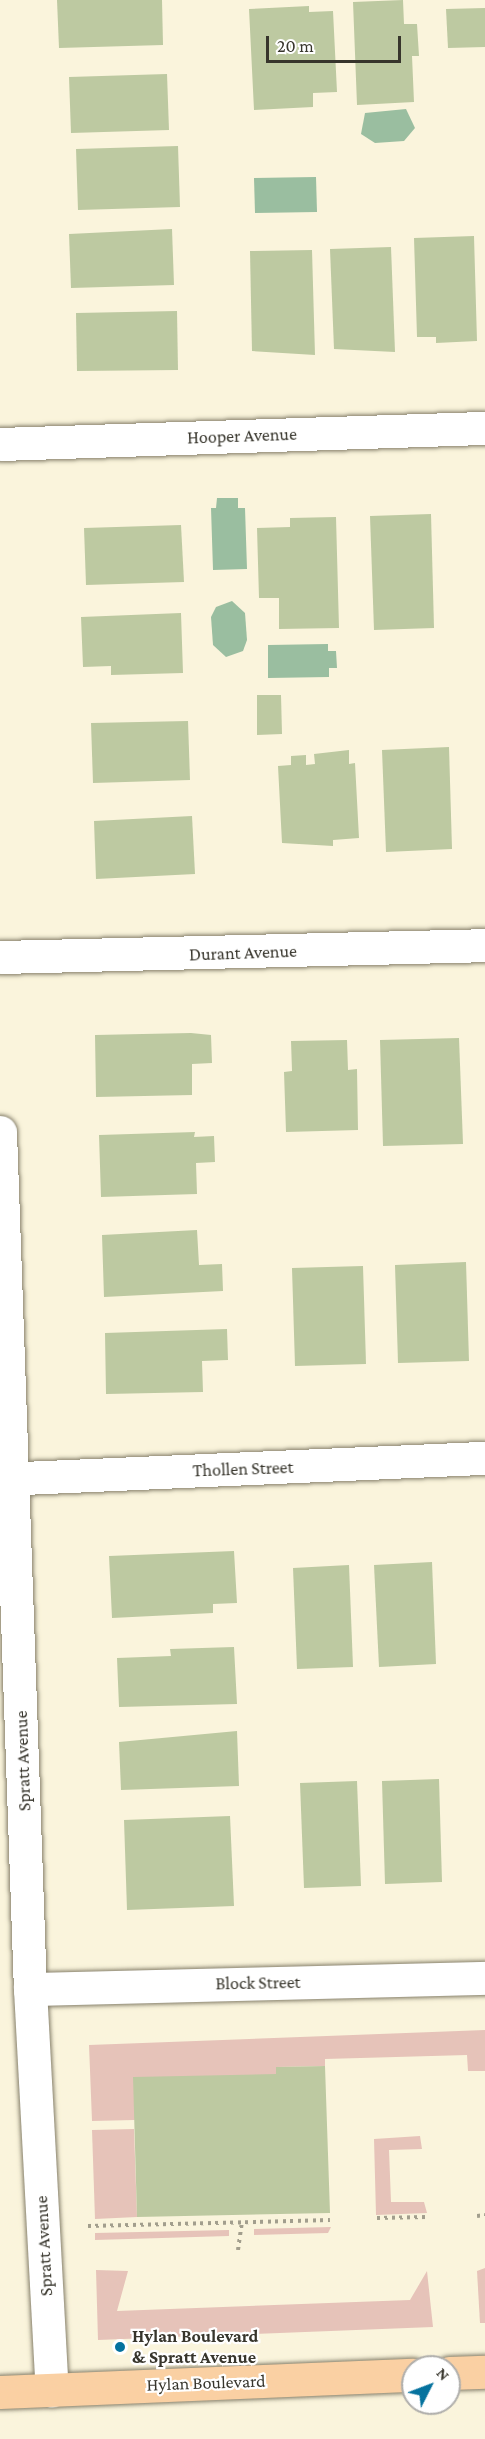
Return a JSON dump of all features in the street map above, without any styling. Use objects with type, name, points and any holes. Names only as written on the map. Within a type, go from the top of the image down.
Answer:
[{"type":"main road","points":[[461,2373],[485,2372]]},
{"type":"main road","name":"Hylan Boulevard","points":[[0,2392],[401,2375]]},
{"type":"street","name":"Hooper Avenue","points":[[0,444],[485,428]]},
{"type":"street","name":"Durant Avenue","points":[[0,957],[485,945]]},
{"type":"street","name":"Spratt Avenue","points":[[0,1132],[6,1479],[52,2390]]},
{"type":"street","name":"Thollen Street","points":[[6,1479],[485,1458]]},
{"type":"street","name":"Block Street","points":[[30,1989],[485,1978]]},
{"type":"path","points":[[477,2216],[485,2215]]},
{"type":"path","points":[[377,2218],[426,2217]]},
{"type":"path","points":[[88,2226],[330,2220]]},
{"type":"path","points":[[238,2250],[242,2222]]},
{"type":"shaded area","points":[[406,109],[415,128],[404,141],[375,143],[361,134],[365,113]]},
{"type":"shaded area","points":[[316,177],[317,212],[255,213],[254,178]]},
{"type":"shaded area","points":[[217,498],[238,498],[238,508],[245,508],[247,569],[213,570],[211,508],[216,508]]},
{"type":"shaded area","points":[[232,601],[245,613],[247,640],[243,651],[226,657],[213,645],[211,617],[216,607]]},
{"type":"shaded area","points":[[328,644],[328,651],[336,651],[337,668],[329,668],[329,677],[268,678],[268,645]]},
{"type":"shaded area","points":[[485,2030],[485,2071],[468,2071],[467,2055],[325,2059],[325,2066],[276,2067],[276,2074],[134,2120],[92,2121],[89,2045]]},
{"type":"shaded area","points":[[134,2129],[137,2217],[95,2219],[92,2130]]},
{"type":"shaded area","points":[[420,2136],[422,2149],[389,2150],[391,2202],[424,2202],[427,2213],[376,2215],[374,2139]]},
{"type":"shaded area","points":[[331,2227],[328,2233],[254,2235],[254,2229]]},
{"type":"shaded area","points":[[229,2230],[229,2236],[95,2240],[95,2233]]},
{"type":"shaded area","points":[[485,2268],[485,2323],[480,2323],[477,2271]]},
{"type":"shaded area","points":[[96,2270],[128,2271],[117,2311],[410,2300],[427,2271],[433,2327],[98,2340]]},
{"type":"building","points":[[57,0],[162,0],[163,45],[59,48]]},
{"type":"building","points":[[403,0],[404,24],[417,24],[419,56],[412,56],[414,102],[357,105],[353,2]]},
{"type":"building","points":[[309,6],[309,12],[333,11],[337,92],[313,93],[313,107],[254,110],[249,9]]},
{"type":"building","points":[[485,8],[485,47],[448,48],[446,9]]},
{"type":"building","points":[[167,74],[169,130],[71,133],[69,77]]},
{"type":"building","points":[[178,146],[180,207],[78,210],[76,149]]},
{"type":"building","points":[[172,229],[174,285],[71,288],[69,234]]},
{"type":"building","points":[[474,236],[477,341],[436,343],[436,337],[417,337],[414,238]]},
{"type":"building","points":[[391,247],[395,352],[334,349],[330,249]]},
{"type":"building","points":[[312,250],[315,355],[252,351],[250,251]]},
{"type":"building","points":[[177,311],[178,370],[77,371],[76,313]]},
{"type":"building","points":[[431,514],[434,628],[374,630],[370,516]]},
{"type":"building","points":[[336,517],[339,628],[279,629],[279,598],[259,598],[257,528],[290,527],[290,518]]},
{"type":"building","points":[[181,525],[184,582],[86,585],[84,528]]},
{"type":"building","points":[[181,613],[183,673],[111,675],[111,666],[83,667],[81,617]]},
{"type":"building","points":[[257,695],[281,695],[282,734],[257,735]]},
{"type":"building","points":[[188,721],[190,780],[93,783],[91,723]]},
{"type":"building","points":[[449,747],[452,849],[386,852],[382,750]]},
{"type":"building","points":[[349,750],[349,764],[355,763],[359,838],[333,840],[333,846],[282,843],[278,766],[291,765],[291,756],[306,755],[306,765],[315,764],[314,754]]},
{"type":"building","points":[[192,816],[195,874],[96,879],[94,821]]},
{"type":"building","points":[[191,1033],[211,1035],[212,1063],[192,1064],[192,1095],[96,1097],[95,1035]]},
{"type":"building","points":[[459,1038],[463,1144],[383,1146],[380,1040]]},
{"type":"building","points":[[347,1040],[348,1070],[357,1069],[358,1130],[286,1132],[284,1072],[292,1071],[291,1041]]},
{"type":"building","points":[[195,1132],[194,1137],[214,1136],[215,1162],[196,1163],[197,1194],[101,1197],[99,1135]]},
{"type":"building","points":[[197,1230],[199,1265],[222,1264],[223,1291],[104,1297],[102,1235]]},
{"type":"building","points":[[466,1262],[469,1361],[398,1363],[395,1265]]},
{"type":"building","points":[[363,1266],[366,1364],[295,1366],[292,1268]]},
{"type":"building","points":[[227,1329],[228,1360],[202,1361],[203,1392],[106,1394],[105,1333]]},
{"type":"building","points":[[234,1551],[237,1603],[213,1604],[213,1613],[112,1618],[109,1556]]},
{"type":"building","points":[[432,1562],[436,1664],[379,1667],[374,1565]]},
{"type":"building","points":[[349,1565],[353,1667],[297,1669],[293,1568]]},
{"type":"building","points":[[234,1647],[237,1704],[119,1707],[117,1658],[171,1656],[170,1649]]},
{"type":"building","points":[[237,1731],[239,1786],[121,1790],[119,1742]]},
{"type":"building","points":[[439,1779],[442,1882],[385,1884],[382,1781]]},
{"type":"building","points":[[357,1781],[361,1886],[304,1888],[300,1783]]},
{"type":"building","points":[[230,1816],[234,1906],[127,1910],[124,1820]]},
{"type":"building","points":[[325,2066],[330,2213],[137,2217],[133,2077],[276,2074],[276,2067]]},
{"type":"place","name":"Hylan Boulevard & Spratt Avenue","points":[[120,2347]]}]
